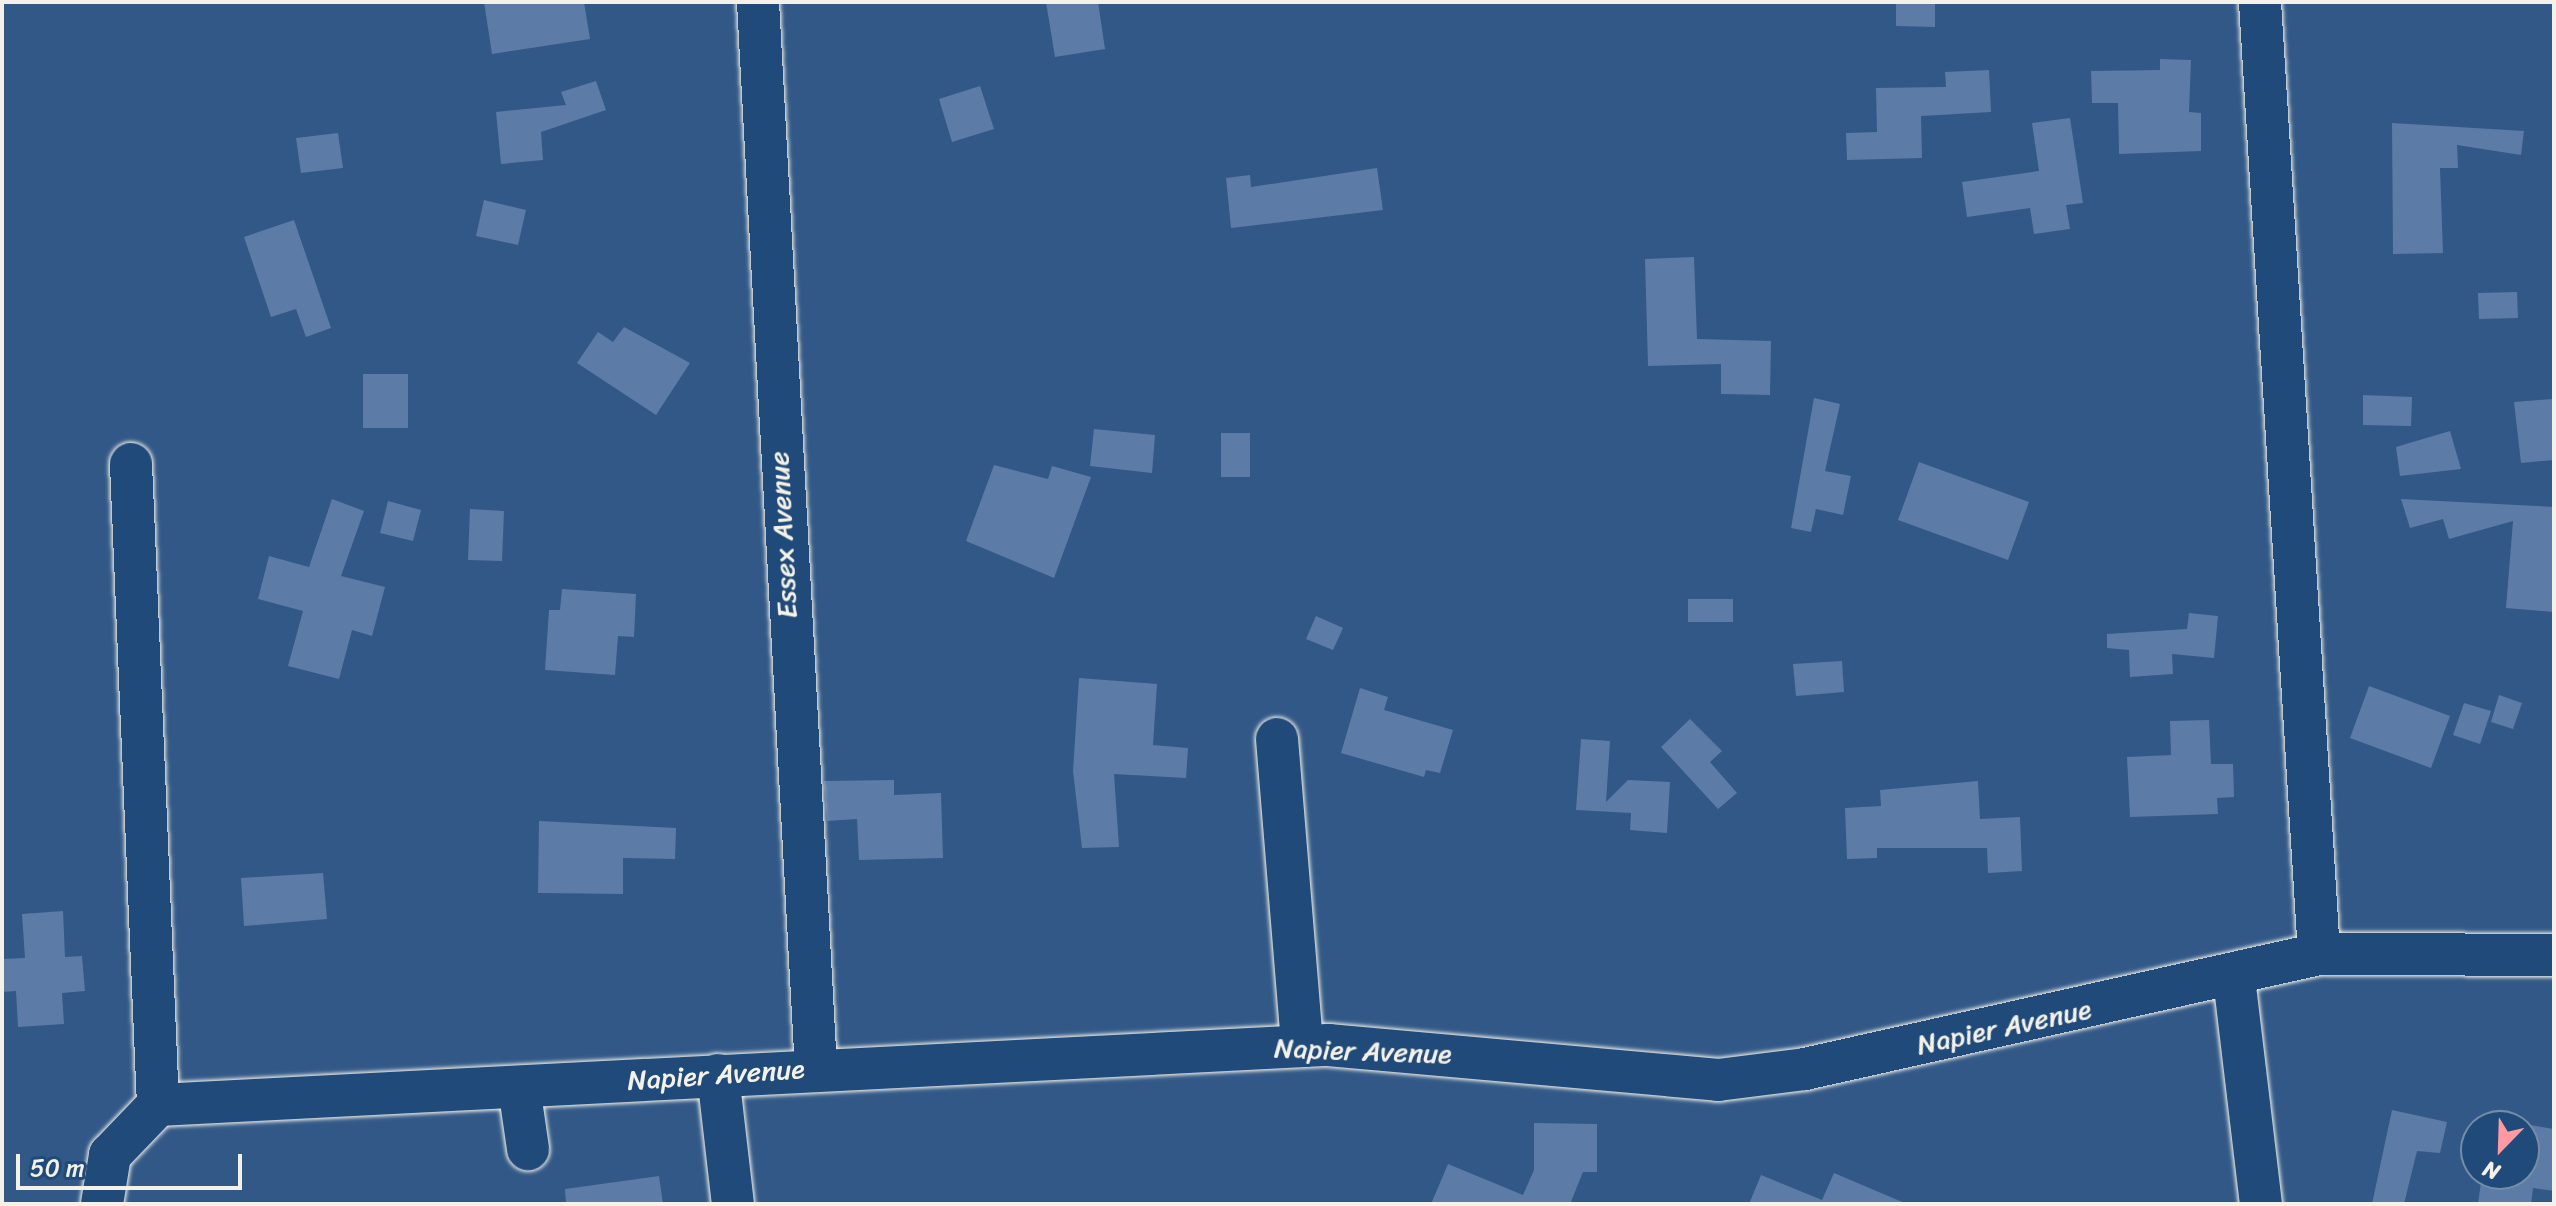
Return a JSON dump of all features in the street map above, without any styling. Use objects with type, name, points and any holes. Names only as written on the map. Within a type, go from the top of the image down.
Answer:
[{"type":"street","name":"Essex Avenue","points":[[758,2],[816,1068]]},
{"type":"street","points":[[2260,2],[2319,954]]},
{"type":"street","points":[[102,1204],[110,1155],[158,1105],[131,464]]},
{"type":"street","points":[[1277,739],[1302,1046]]},
{"type":"street","name":"Napier Avenue","points":[[158,1105],[816,1068],[1302,1046],[1464,1054],[1665,1080],[1744,1078],[2234,978],[2319,954],[2554,955]]},
{"type":"street","points":[[2234,978],[2261,1204]]},
{"type":"street","points":[[718,1075],[733,1204]]},
{"type":"street","points":[[519,1087],[528,1149]]},
{"type":"building","points":[[484,2],[584,2],[590,39],[492,54]]},
{"type":"building","points":[[1046,2],[1098,2],[1105,49],[1055,57]]},
{"type":"building","points":[[1896,2],[1935,2],[1935,27],[1896,26]]},
{"type":"building","points":[[2160,59],[2191,60],[2189,112],[2201,113],[2201,151],[2119,154],[2118,103],[2092,103],[2091,71],[2160,70]]},
{"type":"building","points":[[1989,70],[1991,112],[1921,116],[1922,158],[1847,160],[1846,133],[1877,132],[1876,88],[1946,87],[1945,72]]},
{"type":"building","points":[[596,81],[606,110],[541,132],[543,160],[501,164],[496,112],[566,105],[561,92]]},
{"type":"building","points":[[980,86],[994,129],[952,142],[939,99]]},
{"type":"building","points":[[2070,118],[2083,203],[2066,205],[2070,229],[2034,234],[2030,208],[1967,217],[1962,182],[2039,171],[2032,123]]},
{"type":"building","points":[[2392,123],[2524,131],[2521,155],[2457,145],[2458,168],[2440,168],[2443,253],[2393,254]]},
{"type":"building","points":[[338,133],[343,168],[301,173],[296,138]]},
{"type":"building","points":[[1377,168],[1383,210],[1231,228],[1226,178],[1250,175],[1251,187]]},
{"type":"building","points":[[484,200],[526,210],[518,245],[476,236]]},
{"type":"building","points":[[294,220],[331,328],[306,337],[296,309],[271,317],[244,237]]},
{"type":"building","points":[[1694,257],[1697,339],[1771,341],[1770,395],[1721,394],[1721,364],[1648,366],[1645,259]]},
{"type":"building","points":[[2517,292],[2518,318],[2479,319],[2478,293]]},
{"type":"building","points":[[624,327],[690,363],[656,415],[577,363],[598,332],[613,342]]},
{"type":"building","points":[[363,374],[408,374],[408,428],[363,428]]},
{"type":"building","points":[[2363,395],[2412,397],[2411,426],[2363,425]]},
{"type":"building","points":[[1814,398],[1840,404],[1825,471],[1851,476],[1843,515],[1816,509],[1811,532],[1791,528]]},
{"type":"building","points":[[2552,399],[2554,460],[2521,463],[2514,402]]},
{"type":"building","points":[[1094,429],[1155,435],[1152,473],[1090,466]]},
{"type":"building","points":[[2450,431],[2461,469],[2400,476],[2396,447]]},
{"type":"building","points":[[1221,433],[1250,433],[1250,477],[1221,477]]},
{"type":"building","points":[[1919,462],[2029,502],[2008,560],[1898,520]]},
{"type":"building","points":[[994,465],[1048,479],[1052,466],[1091,477],[1054,578],[966,541]]},
{"type":"building","points":[[332,499],[364,511],[341,576],[385,587],[372,636],[352,630],[339,679],[288,666],[303,611],[258,599],[269,556],[309,567]]},
{"type":"building","points":[[2401,499],[2554,507],[2554,612],[2506,608],[2513,521],[2449,539],[2443,519],[2410,528]]},
{"type":"building","points":[[388,501],[421,510],[413,541],[380,533]]},
{"type":"building","points":[[470,509],[504,511],[502,561],[468,560]]},
{"type":"building","points":[[562,589],[636,594],[634,637],[618,636],[615,675],[545,670],[549,610],[560,610]]},
{"type":"building","points":[[1688,599],[1733,599],[1733,622],[1688,622]]},
{"type":"building","points":[[2189,613],[2218,616],[2214,658],[2172,654],[2173,674],[2130,677],[2129,650],[2107,648],[2107,634],[2187,629]]},
{"type":"building","points":[[1316,616],[1343,628],[1333,650],[1306,639]]},
{"type":"building","points":[[1842,661],[1844,692],[1796,696],[1793,664]]},
{"type":"building","points":[[1079,678],[1157,684],[1153,745],[1188,748],[1186,778],[1114,774],[1119,847],[1082,848],[1073,771]]},
{"type":"building","points":[[2369,686],[2450,716],[2431,768],[2350,738]]},
{"type":"building","points":[[1360,688],[1388,697],[1384,710],[1453,730],[1440,773],[1426,770],[1424,777],[1341,753]]},
{"type":"building","points":[[2499,695],[2522,703],[2513,729],[2491,722]]},
{"type":"building","points":[[2464,703],[2491,711],[2480,744],[2453,735]]},
{"type":"building","points":[[1690,719],[1722,751],[1710,762],[1737,793],[1718,809],[1661,747]]},
{"type":"building","points":[[2209,720],[2211,764],[2233,764],[2234,797],[2217,798],[2218,814],[2130,817],[2127,757],[2171,755],[2170,721]]},
{"type":"building","points":[[1581,739],[1610,741],[1606,802],[1628,780],[1670,782],[1667,833],[1630,830],[1631,813],[1576,810]]},
{"type":"building","points":[[894,780],[894,795],[941,793],[943,858],[859,860],[857,819],[827,821],[824,781]]},
{"type":"building","points":[[1978,781],[1980,819],[2020,817],[2022,871],[1988,873],[1987,848],[1877,848],[1877,858],[1847,859],[1845,808],[1881,806],[1880,790]]},
{"type":"building","points":[[539,821],[676,828],[675,859],[623,858],[623,894],[538,893]]},
{"type":"building","points":[[323,873],[327,919],[244,926],[241,878]]},
{"type":"building","points":[[63,911],[65,957],[82,956],[85,991],[62,993],[64,1024],[18,1027],[16,991],[2,992],[2,959],[25,958],[22,914]]},
{"type":"building","points":[[2392,1110],[2447,1122],[2440,1153],[2417,1151],[2404,1204],[2372,1204]]},
{"type":"building","points":[[1534,1123],[1597,1124],[1597,1172],[1583,1172],[1570,1204],[1431,1204],[1448,1164],[1523,1195],[1534,1170]]},
{"type":"building","points":[[2540,1127],[2554,1129],[2554,1191],[2540,1189]]},
{"type":"building","points":[[1834,1173],[1907,1204],[1749,1204],[1761,1175],[1822,1200]]},
{"type":"building","points":[[659,1176],[663,1204],[566,1204],[565,1189]]},
{"type":"building","points":[[2480,1190],[2533,1190],[2531,1204],[2478,1204]]}]
